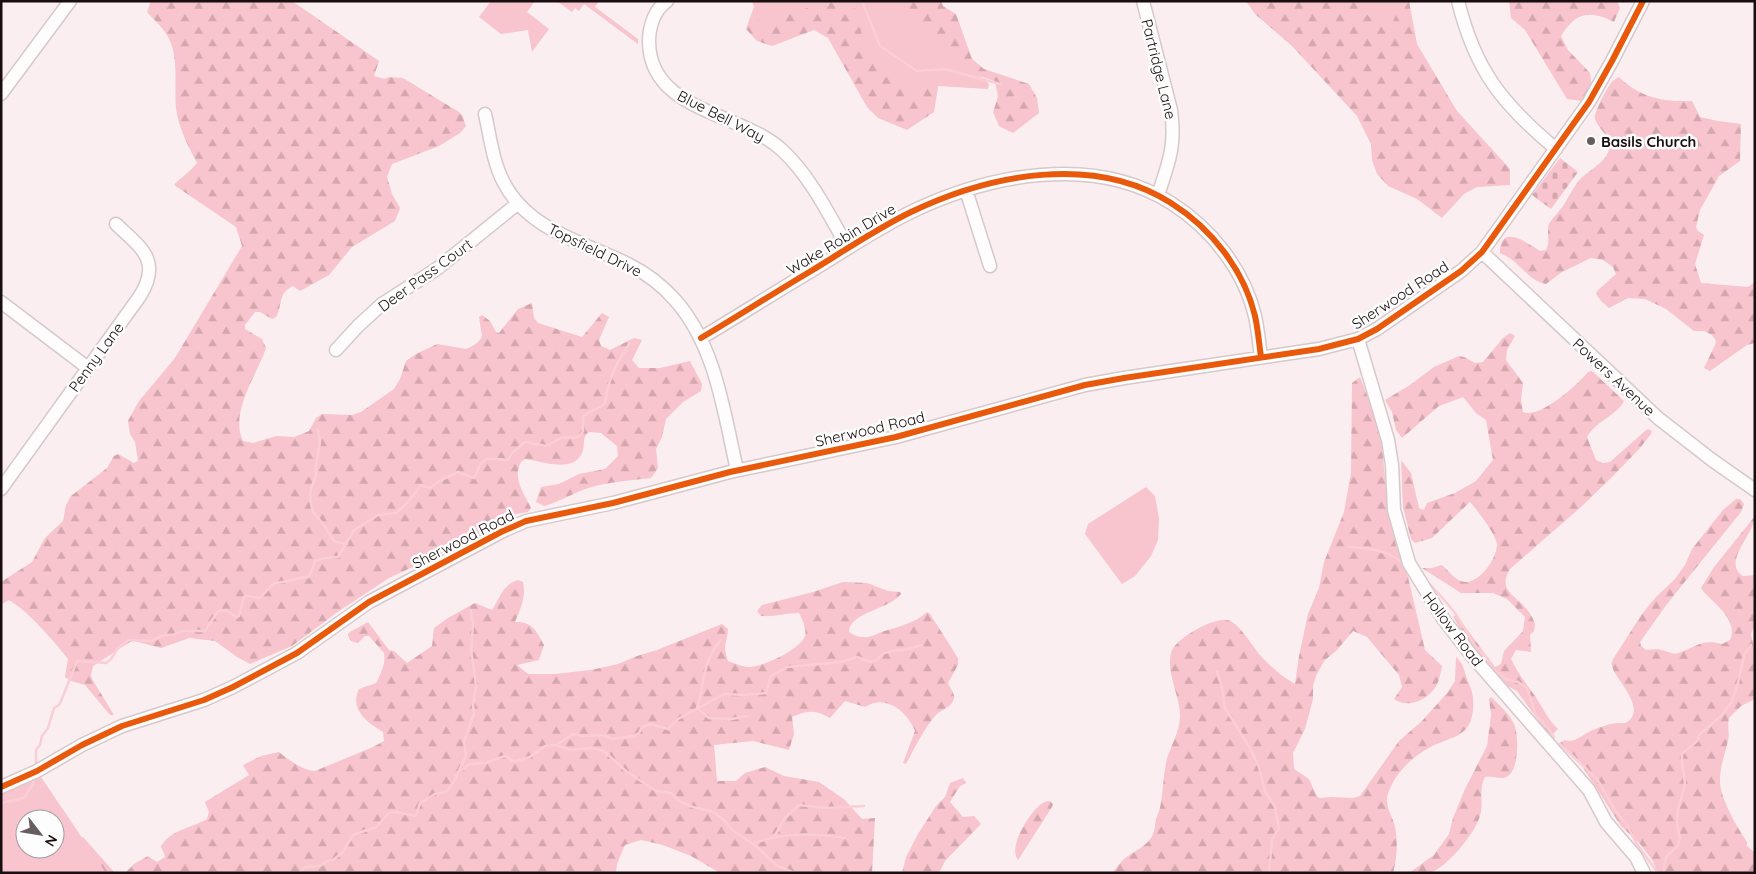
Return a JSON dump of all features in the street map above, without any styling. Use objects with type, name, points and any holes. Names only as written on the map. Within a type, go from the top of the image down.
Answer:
[{"type":"street","points":[[1,94],[70,1]]},
{"type":"street","name":"Blue Bell Way","points":[[667,1],[658,10],[652,23],[649,37],[652,63],[658,76],[676,95],[753,131],[781,149],[805,176],[848,248]]},
{"type":"street","name":"Partridge Lane","points":[[1143,1],[1171,110],[1173,126],[1174,141],[1158,195]]},
{"type":"street","points":[[1458,1],[1465,30],[1486,75],[1514,111],[1533,130],[1556,148]]},
{"type":"street","name":"Sherwood Road","points":[[1,787],[37,771],[110,731],[135,721],[204,700],[234,687],[297,653],[369,602],[514,525],[546,516],[627,500],[737,470],[896,437],[1085,385],[1319,349],[1358,339],[1384,324],[1444,283],[1482,252],[1583,112],[1643,1]]},
{"type":"street","name":"Topsfield Drive","points":[[485,114],[498,170],[517,204],[535,220],[552,230],[644,273],[676,300],[693,324],[702,338],[712,366],[737,470]]},
{"type":"street","name":"Wake Robin Drive","points":[[702,338],[912,211],[966,190],[998,182],[1030,176],[1084,174],[1127,182],[1158,195],[1201,226],[1215,241],[1237,273],[1254,315],[1262,357]]},
{"type":"street","points":[[966,190],[990,266]]},
{"type":"street","name":"Deer Pass Court","points":[[336,350],[382,304],[444,264],[517,204]]},
{"type":"street","name":"Penny Lane","points":[[1,489],[140,296],[150,275],[149,261],[146,254],[116,224]]},
{"type":"street","name":"Powers Avenue","points":[[1482,252],[1658,418],[1755,490]]},
{"type":"street","points":[[1,302],[88,368]]},
{"type":"street","name":"Hollow Road","points":[[1358,339],[1388,440],[1392,465],[1394,510],[1409,563],[1444,620],[1472,656],[1589,790],[1606,822],[1636,857],[1644,873]]},
{"type":"green space","points":[[151,1],[292,1],[379,61],[374,76],[385,79],[388,77],[403,78],[459,112],[466,126],[460,133],[439,146],[392,164],[387,177],[392,194],[400,208],[395,221],[352,247],[329,275],[300,291],[293,286],[288,289],[282,296],[276,317],[272,319],[260,312],[255,312],[245,325],[245,329],[262,339],[266,348],[246,394],[239,418],[243,441],[253,443],[276,436],[294,437],[309,431],[316,418],[322,414],[352,415],[361,412],[394,389],[400,379],[406,361],[416,354],[437,344],[466,349],[473,346],[482,336],[479,317],[482,315],[490,321],[496,332],[499,333],[518,309],[532,303],[534,318],[538,323],[582,337],[602,313],[609,317],[599,340],[601,346],[610,350],[634,338],[642,340],[632,360],[639,368],[660,368],[690,361],[702,384],[701,391],[683,402],[666,419],[662,437],[656,449],[658,468],[651,478],[597,486],[544,506],[536,502],[541,487],[559,484],[579,474],[605,469],[618,456],[617,446],[601,433],[589,432],[585,438],[583,450],[579,458],[573,462],[558,465],[525,459],[521,462],[519,468],[518,480],[531,508],[528,512],[516,514],[447,551],[389,578],[339,611],[292,646],[250,664],[215,641],[189,638],[161,648],[134,641],[130,642],[93,666],[92,679],[114,715],[110,715],[85,685],[65,677],[68,659],[40,627],[9,600],[1,604],[1,582],[32,562],[45,538],[63,521],[66,505],[71,496],[107,468],[114,456],[118,454],[134,463],[138,461],[135,442],[130,434],[128,421],[139,401],[175,358],[242,246],[236,227],[174,185],[197,163],[184,137],[177,116],[175,64],[172,47],[165,32],[147,12]]},
{"type":"green space","points":[[491,1],[535,1],[527,12],[549,29],[532,52],[528,30],[501,34],[479,17]]},
{"type":"green space","points":[[557,1],[599,1],[595,7],[638,39],[638,44],[584,4],[579,11],[575,8],[572,12]]},
{"type":"green space","points":[[752,1],[826,1],[760,25]]},
{"type":"green space","points":[[756,1],[941,1],[943,6],[956,14],[972,59],[984,69],[1029,84],[1037,98],[1039,113],[1013,133],[999,126],[993,112],[998,97],[995,81],[969,73],[939,81],[934,112],[907,130],[878,118],[867,107],[828,38],[814,30],[772,46],[757,41],[746,29]]},
{"type":"green space","points":[[846,1],[891,1],[989,84],[988,89],[906,84],[864,48],[858,11]]},
{"type":"green space","points":[[1246,1],[1409,1],[1417,44],[1457,111],[1510,169],[1510,185],[1477,187],[1464,194],[1442,218],[1417,199],[1388,186],[1377,174],[1372,160],[1371,144],[1357,116],[1292,46],[1255,14]]},
{"type":"green space","points":[[1353,1],[1403,1],[1392,23],[1378,25]]},
{"type":"green space","points":[[1509,1],[1617,1],[1620,8],[1614,22],[1597,16],[1584,16],[1572,22],[1561,36],[1568,50],[1590,73],[1592,88],[1582,101],[1567,99],[1525,30],[1511,18]]},
{"type":"green space","points":[[1619,77],[1635,90],[1653,97],[1672,101],[1692,101],[1700,117],[1741,124],[1740,161],[1719,176],[1700,210],[1696,227],[1704,235],[1695,264],[1701,283],[1748,287],[1755,282],[1755,343],[1747,345],[1710,371],[1704,368],[1716,341],[1712,335],[1704,331],[1694,331],[1666,309],[1645,299],[1628,298],[1609,308],[1601,301],[1596,294],[1597,291],[1616,274],[1613,267],[1603,260],[1591,258],[1562,272],[1546,284],[1536,280],[1511,259],[1500,253],[1501,244],[1504,239],[1509,237],[1515,237],[1540,251],[1546,250],[1549,224],[1577,183],[1607,155],[1610,146],[1609,142],[1597,123],[1595,116],[1608,88]]},
{"type":"green space","points":[[1560,158],[1578,172],[1551,209],[1532,195]]},
{"type":"green space","points":[[1510,333],[1515,336],[1507,350],[1506,360],[1523,383],[1521,400],[1523,412],[1539,411],[1548,406],[1576,385],[1588,372],[1592,371],[1624,401],[1616,411],[1595,427],[1587,437],[1596,460],[1603,463],[1610,462],[1645,431],[1648,429],[1652,431],[1640,448],[1611,478],[1510,569],[1505,581],[1508,590],[1528,610],[1535,624],[1534,631],[1530,635],[1531,652],[1516,650],[1511,659],[1548,718],[1558,729],[1550,737],[1517,691],[1506,685],[1490,669],[1465,639],[1453,616],[1457,616],[1495,667],[1501,664],[1504,651],[1523,631],[1525,617],[1507,599],[1493,593],[1461,593],[1422,568],[1442,565],[1460,581],[1467,582],[1473,580],[1488,567],[1496,550],[1496,540],[1490,528],[1470,502],[1432,538],[1415,543],[1411,539],[1403,507],[1401,460],[1411,473],[1419,508],[1424,510],[1427,503],[1455,493],[1476,481],[1493,460],[1486,420],[1476,413],[1463,397],[1439,406],[1402,438],[1396,430],[1392,412],[1385,400],[1410,385],[1434,367],[1459,356],[1475,363],[1483,362],[1503,338]]},
{"type":"green space","points":[[1360,377],[1370,403],[1382,446],[1388,510],[1396,545],[1408,577],[1425,650],[1442,666],[1438,682],[1431,693],[1413,703],[1400,702],[1394,699],[1402,687],[1399,675],[1367,637],[1353,631],[1336,651],[1324,661],[1316,676],[1313,686],[1313,699],[1305,729],[1293,753],[1294,769],[1309,779],[1319,798],[1353,798],[1360,796],[1399,741],[1422,721],[1448,692],[1455,681],[1456,657],[1463,666],[1473,697],[1473,710],[1468,727],[1457,736],[1427,749],[1415,757],[1400,772],[1392,784],[1387,801],[1397,839],[1393,873],[1113,873],[1122,861],[1144,846],[1154,832],[1160,808],[1166,763],[1180,722],[1178,700],[1170,669],[1171,653],[1174,647],[1204,625],[1227,620],[1241,630],[1272,667],[1295,684],[1308,614],[1319,588],[1324,562],[1344,512],[1351,473],[1352,383]]},
{"type":"green space","points":[[1146,487],[1155,496],[1159,518],[1158,540],[1151,556],[1135,576],[1122,584],[1085,534],[1088,524]]},
{"type":"green space","points":[[1736,499],[1740,499],[1744,504],[1741,512],[1667,604],[1640,642],[1641,646],[1646,650],[1658,649],[1675,654],[1702,643],[1722,644],[1730,640],[1732,633],[1728,619],[1701,588],[1714,567],[1755,516],[1754,523],[1737,556],[1736,564],[1737,570],[1743,576],[1755,575],[1755,625],[1751,634],[1755,653],[1755,699],[1741,706],[1729,718],[1729,738],[1722,765],[1720,786],[1729,812],[1747,842],[1747,846],[1755,853],[1755,873],[1657,873],[1653,861],[1640,844],[1621,826],[1578,760],[1558,744],[1565,740],[1572,741],[1604,726],[1626,723],[1632,716],[1634,709],[1632,701],[1614,671],[1613,659],[1642,614],[1675,579],[1685,565],[1692,549],[1723,510]]},
{"type":"green space","points":[[518,580],[523,582],[524,593],[515,622],[530,625],[544,645],[539,660],[517,665],[528,674],[555,674],[591,670],[618,664],[722,624],[728,629],[725,647],[728,661],[747,667],[761,665],[796,647],[805,636],[804,624],[799,613],[761,616],[757,611],[762,605],[843,582],[867,583],[888,591],[900,592],[901,594],[896,599],[856,620],[851,625],[849,632],[856,636],[870,637],[911,622],[927,612],[930,614],[958,658],[958,665],[948,683],[954,694],[954,699],[950,705],[931,721],[906,764],[903,763],[915,731],[912,724],[901,711],[888,703],[880,702],[865,707],[845,701],[830,718],[820,713],[811,712],[792,717],[794,734],[789,750],[753,741],[714,745],[717,781],[736,781],[745,773],[765,767],[784,776],[819,782],[845,800],[862,819],[875,818],[872,873],[720,873],[691,856],[663,845],[641,840],[625,845],[617,864],[616,873],[125,873],[134,864],[148,856],[157,862],[165,857],[161,847],[169,837],[207,819],[209,812],[205,802],[249,775],[243,765],[261,756],[279,752],[301,767],[315,771],[384,741],[383,732],[366,720],[356,703],[359,689],[376,683],[384,665],[384,653],[369,636],[365,636],[358,643],[351,641],[348,634],[350,632],[368,622],[389,650],[394,651],[407,663],[432,646],[434,628],[475,603],[492,610],[505,588]]},
{"type":"green space","points":[[1491,697],[1504,709],[1516,729],[1517,751],[1512,772],[1503,778],[1485,777],[1482,787],[1481,811],[1477,823],[1467,839],[1446,863],[1432,872],[1409,873],[1434,855],[1449,834],[1453,818],[1465,789],[1487,746],[1491,715],[1489,699]]},
{"type":"green space","points":[[41,777],[63,809],[15,809],[15,859],[65,859],[65,812],[106,873],[1,873],[1,794]]},
{"type":"green space","points":[[963,778],[966,783],[960,786],[950,802],[963,817],[974,816],[981,824],[945,861],[939,873],[902,873],[906,857],[918,834],[936,806],[945,797],[950,783]]},
{"type":"green space","points":[[1050,801],[1053,804],[1052,807],[1018,860],[1015,854],[1022,829],[1038,807],[1044,802]]},
{"type":"green space","points":[[83,837],[115,873],[41,873],[57,859],[65,859],[65,852]]},
{"type":"waterway","points":[[862,1],[880,46],[917,71],[945,69],[1000,84]]},
{"type":"waterway","points":[[36,767],[36,750],[48,728],[54,708],[61,701],[77,661],[106,663],[118,648],[129,640],[151,641],[164,635],[173,635],[182,631],[205,631],[218,611],[226,610],[236,617],[239,616],[244,597],[260,598],[274,583],[309,577],[315,561],[338,557],[354,530],[378,515],[396,513],[407,503],[421,485],[430,488],[458,472],[474,478],[485,460],[508,460],[512,453],[525,442],[546,446],[563,437],[575,438],[581,435],[583,431],[583,416],[605,404],[613,372],[630,343]]},
{"type":"waterway","points":[[318,430],[320,442],[316,476],[311,488],[310,499],[313,512],[335,542],[347,544]]},
{"type":"waterway","points":[[1349,547],[1378,550],[1391,555],[1403,563]]},
{"type":"waterway","points":[[1429,584],[1455,613],[1476,647],[1485,656],[1492,668],[1506,679],[1518,682],[1527,688],[1536,716],[1554,737]]},
{"type":"waterway","points":[[300,873],[305,867],[320,866],[327,861],[333,860],[343,852],[353,835],[376,827],[389,813],[396,812],[416,816],[420,803],[435,794],[446,792],[453,783],[466,756],[464,741],[474,714],[473,705],[476,685],[471,650],[473,625],[471,610]]},
{"type":"waterway","points":[[697,708],[707,665],[721,640]]},
{"type":"waterway","points":[[556,745],[573,734],[583,736],[602,735],[612,739],[634,736],[639,733],[642,727],[650,724],[668,729],[678,719],[724,694],[766,693],[771,676],[787,667],[841,662],[857,657],[870,662],[877,660],[884,653],[922,645]]},
{"type":"waterway","points":[[1663,873],[1666,857],[1678,845],[1680,838],[1677,824],[1678,810],[1685,784],[1682,754],[1697,741],[1700,734],[1722,715],[1731,703],[1738,683],[1744,655],[1751,645]]},
{"type":"waterway","points":[[1217,672],[1222,687],[1225,708],[1250,748],[1259,767],[1265,791],[1275,807],[1279,828],[1272,839],[1269,873]]},
{"type":"waterway","points":[[697,708],[709,718],[732,719],[747,716]]},
{"type":"waterway","points":[[1560,744],[1597,779],[1615,810],[1627,825],[1636,843],[1658,873]]},
{"type":"waterway","points":[[460,771],[470,764],[485,763],[505,756],[512,761],[517,761],[530,757],[545,746],[556,745],[570,750],[592,748],[604,751],[627,772],[656,791],[671,793],[681,802],[714,812],[732,830],[755,845],[776,865],[794,873]]},
{"type":"waterway","points":[[1,803],[24,798],[33,784],[34,778]]},
{"type":"waterway","points":[[774,837],[785,818],[799,805],[825,808],[864,806]]},
{"type":"waterway","points":[[752,844],[775,837],[798,835],[845,838]]},
{"type":"cycle path","points":[[1,787],[37,771],[82,745],[122,726],[204,700],[233,687],[297,653],[369,602],[501,532],[526,521],[613,503],[730,472],[896,437],[1085,385],[1319,349],[1358,339],[1377,329],[1461,271],[1482,252],[1589,102],[1643,1]]},
{"type":"cycle path","points":[[701,338],[873,233],[911,212],[974,188],[1008,180],[1042,175],[1076,174],[1109,178],[1141,188],[1171,203],[1199,225],[1224,252],[1243,282],[1255,316],[1261,357]]},
{"type":"place","name":"Basils Church","points":[[1591,141]]}]
